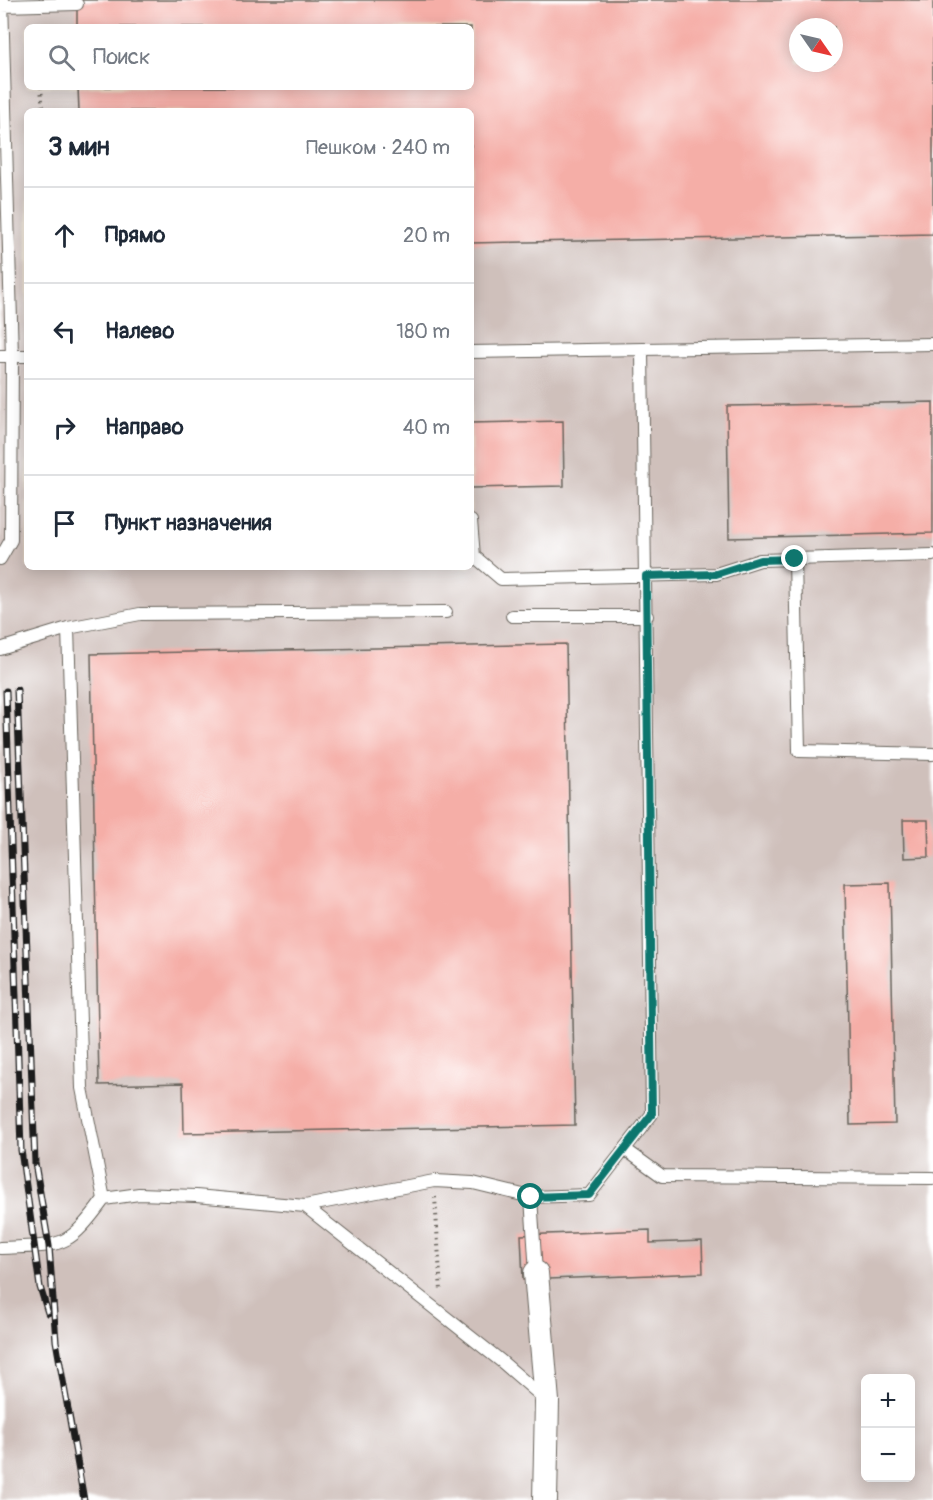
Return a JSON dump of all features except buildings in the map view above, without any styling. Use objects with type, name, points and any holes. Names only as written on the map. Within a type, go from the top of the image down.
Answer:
[{"type":"street","points":[[536,1273],[547,1401],[545,1500]]},
{"type":"lane","points":[[0,559],[11,540],[6,356],[2,3],[77,4]]},
{"type":"lane","points":[[474,352],[642,351],[933,344]]},
{"type":"lane","points":[[0,1248],[49,1246],[70,1240],[86,1224],[104,1199],[139,1194],[305,1206],[434,1181],[473,1183],[531,1197],[589,1195],[652,1114],[642,351]]},
{"type":"lane","points":[[6,356],[24,356]]},
{"type":"lane","points":[[474,556],[501,579],[716,574],[760,560],[933,555]]},
{"type":"lane","points":[[795,559],[800,751],[933,754]]},
{"type":"lane","points":[[0,649],[68,628],[140,614],[446,612]]},
{"type":"lane","points":[[512,616],[647,616]]},
{"type":"lane","points":[[68,628],[82,1088],[104,1199]]},
{"type":"lane","points":[[626,1150],[662,1176],[933,1178]]},
{"type":"lane","points":[[531,1197],[536,1273]]},
{"type":"lane","points":[[305,1206],[501,1361],[547,1401]]},
{"type":"path","points":[[41,90],[43,108]]},
{"type":"path","points":[[434,1181],[443,1316]]},
{"type":"shaded area","points":[[0,0],[933,0],[933,1500],[0,1500]]},
{"type":"railway","points":[[17,690],[35,1163],[49,1246],[56,1341],[84,1500]]},
{"type":"railway","points":[[6,691],[21,1150],[40,1287],[48,1313]]},
{"type":"route","points":[[531,1197],[589,1195],[652,1114],[646,576],[716,574],[760,560],[795,559]]}]
